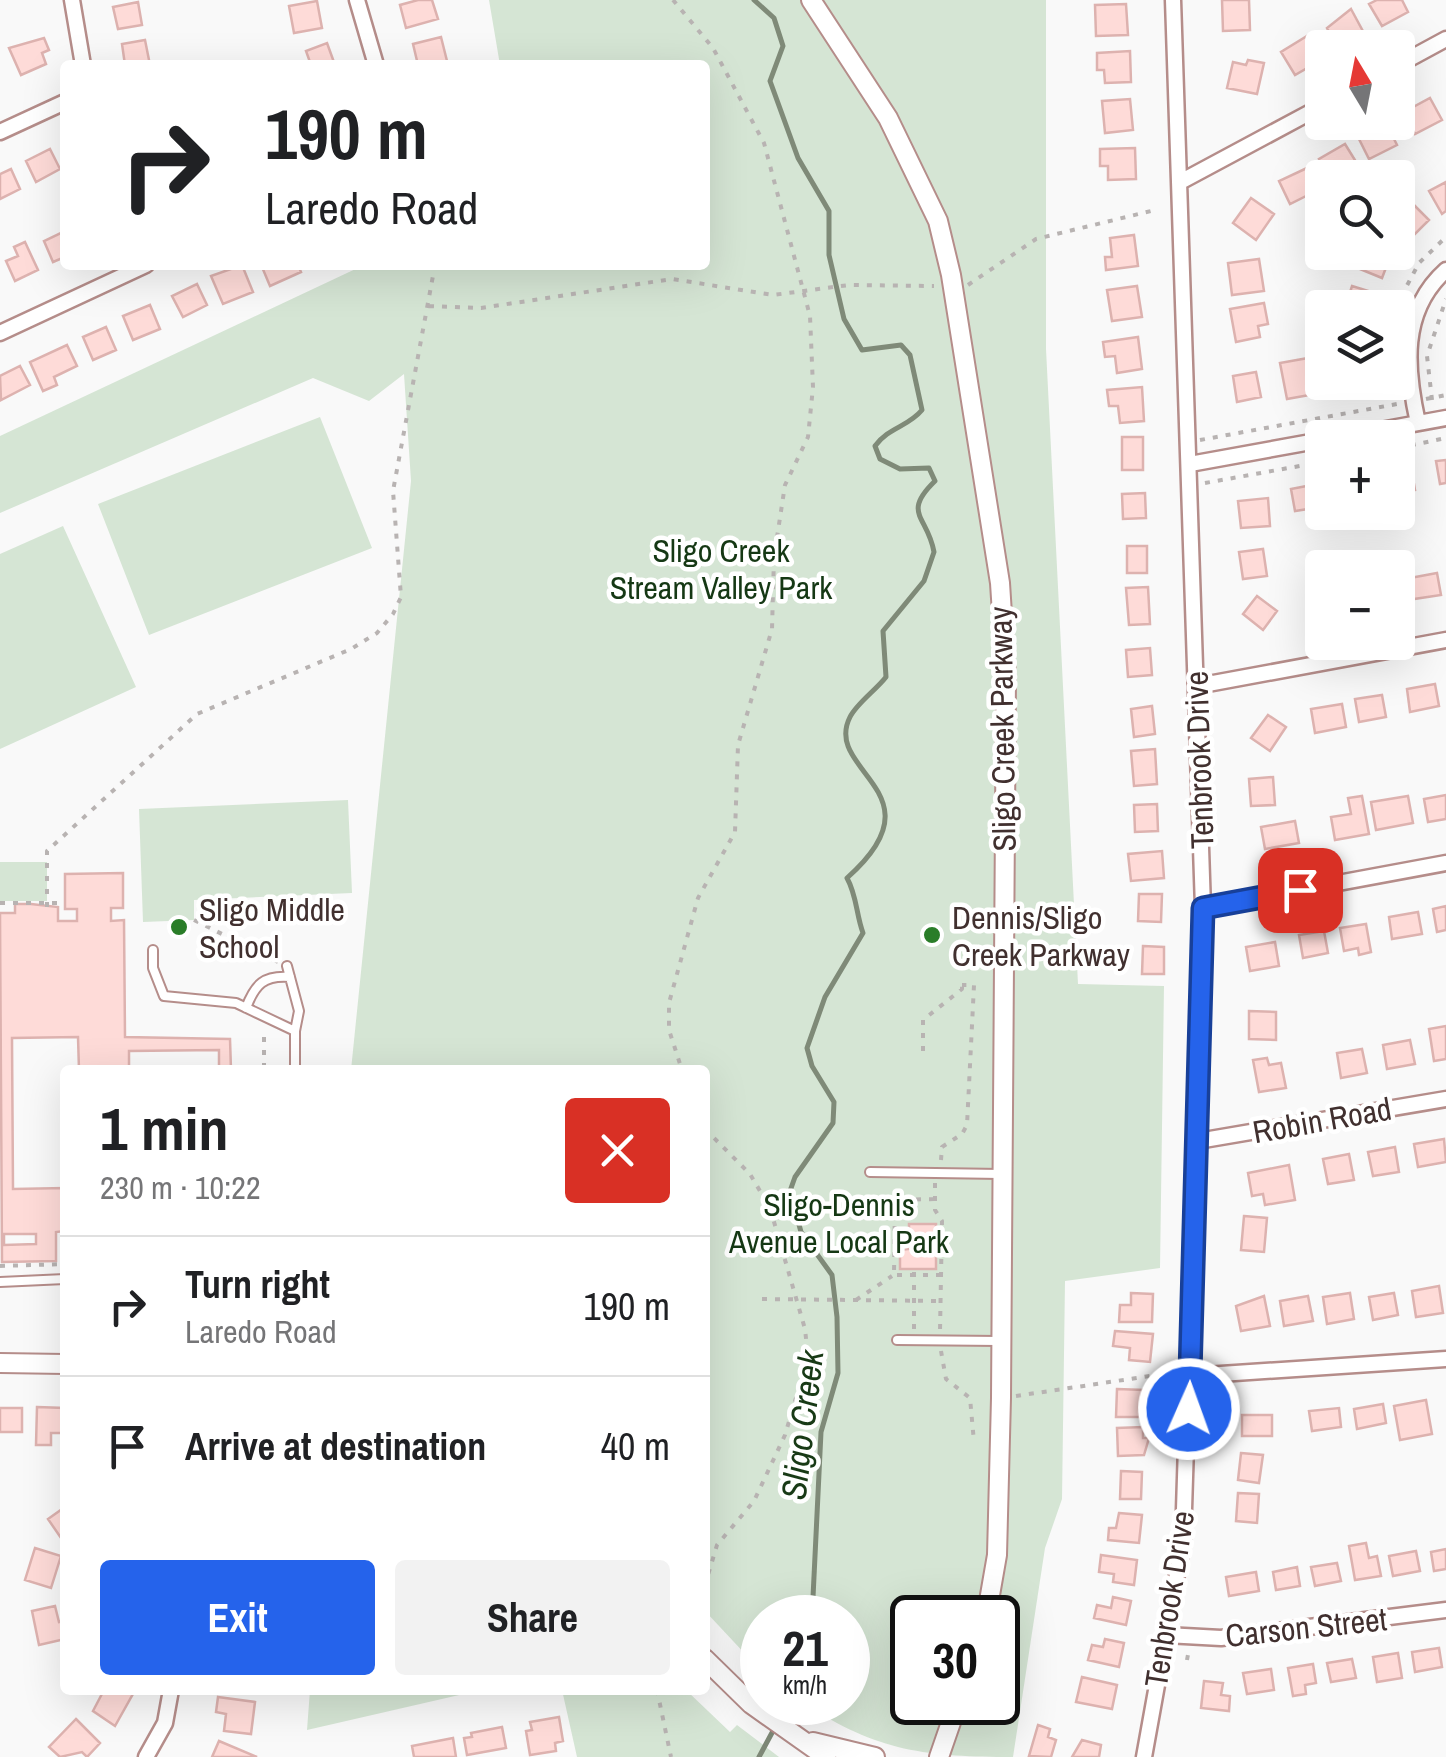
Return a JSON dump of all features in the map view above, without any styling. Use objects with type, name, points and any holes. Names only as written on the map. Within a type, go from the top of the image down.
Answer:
[{"type":"street","points":[[72,0],[82,60]]},
{"type":"street","points":[[357,0],[375,60]]},
{"type":"street","name":"Sligo Creek Parkway","points":[[811,0],[888,118],[938,221],[1000,583],[1006,676],[1000,1398],[997,1555],[990,1595]]},
{"type":"street","name":"Tenbrook Drive","points":[[1144,1757],[1182,1541],[1203,908],[1182,181],[1173,0]]},
{"type":"street","points":[[1415,56],[1446,39]]},
{"type":"street","points":[[0,132],[60,104]]},
{"type":"street","points":[[1182,181],[1305,115]]},
{"type":"street","points":[[0,332],[124,270]]},
{"type":"street","points":[[1418,423],[1408,344],[1420,304],[1446,270]]},
{"type":"street","points":[[1415,424],[1441,418]]},
{"type":"street","points":[[1190,464],[1305,443]]},
{"type":"street","points":[[1197,686],[1446,640]]},
{"type":"street","points":[[1203,908],[1446,863]]},
{"type":"street","name":"Robin Road","points":[[1198,1142],[1446,1099]]},
{"type":"street","points":[[1190,1376],[1446,1359]]},
{"type":"street","points":[[0,1364],[60,1364]]},
{"type":"street","name":"Carson Street","points":[[1166,1636],[1221,1638],[1446,1610]]},
{"type":"street","points":[[710,1664],[751,1704],[826,1757]]},
{"type":"street","points":[[146,1757],[165,1723],[170,1695]]},
{"type":"street","points":[[938,1757],[950,1725]]},
{"type":"street","points":[[798,1738],[875,1757]]},
{"type":"lane","points":[[153,950],[153,968],[164,996],[246,1008],[295,1031]]},
{"type":"lane","points":[[246,1008],[254,986],[272,975],[288,972],[299,1011],[295,1065]]},
{"type":"lane","points":[[870,1172],[1001,1174]]},
{"type":"lane","points":[[0,1282],[60,1279]]},
{"type":"lane","points":[[897,1340],[999,1341]]},
{"type":"path","points":[[673,0],[712,48],[764,142],[805,292],[812,348],[811,420],[804,449],[785,485],[774,557],[772,629],[738,746],[735,832],[698,898],[669,1003],[668,1030],[680,1065]]},
{"type":"path","points":[[963,286],[1036,239],[1155,210]]},
{"type":"path","points":[[1405,290],[1419,263],[1446,237]]},
{"type":"path","points":[[47,904],[47,851],[197,714],[351,649],[377,633],[392,614],[400,597],[393,491],[433,270]]},
{"type":"path","points":[[429,306],[481,308],[672,279],[773,294],[849,285],[943,286]]},
{"type":"path","points":[[1441,418],[1432,398],[1430,338],[1446,299]]},
{"type":"path","points":[[1189,442],[1446,395]]},
{"type":"path","points":[[1389,400],[1393,420]]},
{"type":"path","points":[[1415,444],[1446,438]]},
{"type":"path","points":[[1191,486],[1305,465]]},
{"type":"path","points":[[0,902],[65,903]]},
{"type":"path","points":[[194,920],[288,972]]},
{"type":"path","points":[[923,1051],[923,1020],[962,984],[974,985],[968,1045],[968,1125],[942,1147],[934,1199],[942,1221],[940,1340],[946,1379],[970,1398],[974,1442]]},
{"type":"path","points":[[264,1037],[264,1065]]},
{"type":"path","points":[[710,1135],[761,1191],[779,1234],[808,1344],[798,1399],[754,1502],[717,1545],[710,1568]]},
{"type":"path","points":[[894,1275],[895,1200],[934,1199]]},
{"type":"path","points":[[0,1266],[60,1264]]},
{"type":"path","points":[[914,1272],[914,1340]]},
{"type":"path","points":[[856,1300],[856,1295],[894,1275],[941,1275]]},
{"type":"path","points":[[762,1299],[941,1300]]},
{"type":"path","points":[[1000,1398],[1170,1374]]},
{"type":"path","points":[[658,1695],[671,1757]]},
{"type":"green space","name":"Sligo Creek Stream Valley Park","points":[[489,0],[1046,0],[1046,349],[1078,984],[1164,986],[1160,1268],[1065,1281],[1062,1499],[1045,1548],[1020,1711],[1020,1595],[890,1595],[890,1725],[1018,1725],[1013,1757],[929,1753],[880,1742],[842,1725],[870,1725],[870,1595],[740,1595],[740,1648],[710,1616],[710,1065],[352,1065],[411,481],[404,374],[369,401],[313,378],[0,513],[0,436],[353,270],[710,270],[710,60],[499,60]]},
{"type":"green space","points":[[320,417],[372,548],[149,635],[98,504]]},
{"type":"green space","points":[[63,526],[136,687],[0,749],[0,554]]},
{"type":"green space","points":[[348,800],[352,893],[194,900],[194,920],[143,922],[139,809]]},
{"type":"green space","points":[[0,862],[47,862],[47,901],[0,901]]},
{"type":"green space","points":[[310,1695],[459,1695],[307,1730]]},
{"type":"green space","points":[[563,1695],[691,1695],[730,1732],[737,1725],[779,1757],[577,1757]]},
{"type":"building","points":[[432,0],[438,19],[406,28],[400,5]]},
{"type":"building","points":[[1222,0],[1249,0],[1250,30],[1223,31]]},
{"type":"building","points":[[1377,0],[1402,0],[1408,12],[1382,26],[1369,4]]},
{"type":"building","points":[[317,1],[322,28],[294,33],[289,6]]},
{"type":"building","points":[[138,2],[142,25],[118,29],[113,7]]},
{"type":"building","points":[[1126,4],[1128,35],[1096,36],[1095,5]]},
{"type":"building","points":[[1351,9],[1362,30],[1328,30]]},
{"type":"building","points":[[441,37],[447,60],[417,60],[413,44]]},
{"type":"building","points":[[1305,37],[1305,69],[1295,75],[1281,52]]},
{"type":"building","points":[[44,38],[49,50],[42,53],[46,64],[21,75],[9,48]]},
{"type":"building","points":[[145,40],[149,60],[124,60],[122,44]]},
{"type":"building","points":[[327,43],[333,60],[309,60],[306,51]]},
{"type":"building","points":[[1130,51],[1131,82],[1105,83],[1104,70],[1097,70],[1097,53]]},
{"type":"building","points":[[1248,60],[1264,63],[1257,94],[1227,88],[1233,62],[1246,65]]},
{"type":"building","points":[[1430,98],[1442,120],[1415,134],[1415,106]]},
{"type":"building","points":[[1130,99],[1133,130],[1105,133],[1102,101]]},
{"type":"building","points":[[1360,140],[1394,140],[1397,145],[1369,159]]},
{"type":"building","points":[[1345,144],[1355,160],[1320,160]]},
{"type":"building","points":[[1135,148],[1136,179],[1108,180],[1108,166],[1100,166],[1100,149]]},
{"type":"building","points":[[50,149],[60,169],[36,182],[26,161]]},
{"type":"building","points":[[11,169],[20,189],[0,199],[0,174]]},
{"type":"building","points":[[1305,169],[1305,196],[1290,204],[1279,181]]},
{"type":"building","points":[[1446,182],[1446,211],[1442,214],[1429,191]]},
{"type":"building","points":[[1251,198],[1274,214],[1256,240],[1233,223]]},
{"type":"building","points":[[1415,206],[1429,220],[1415,234]]},
{"type":"building","points":[[60,233],[60,259],[53,262],[44,241]]},
{"type":"building","points":[[1134,235],[1138,266],[1106,270],[1105,257],[1112,257],[1110,238]]},
{"type":"building","points":[[25,242],[38,270],[15,281],[6,261],[18,256],[14,247]]},
{"type":"building","points":[[1259,259],[1264,291],[1232,295],[1228,263]]},
{"type":"building","points":[[244,270],[253,292],[223,304],[211,276]]},
{"type":"building","points":[[263,270],[300,270],[301,272],[270,286]]},
{"type":"building","points":[[1362,270],[1385,270],[1382,278]]},
{"type":"building","points":[[197,284],[207,305],[183,317],[172,296]]},
{"type":"building","points":[[1137,286],[1142,317],[1112,321],[1107,290]]},
{"type":"building","points":[[1264,303],[1268,324],[1258,326],[1260,337],[1236,342],[1230,309]]},
{"type":"building","points":[[150,305],[160,329],[133,340],[123,316]]},
{"type":"building","points":[[106,327],[116,350],[93,360],[83,337]]},
{"type":"building","points":[[1138,337],[1142,369],[1117,373],[1115,356],[1105,357],[1103,342]]},
{"type":"building","points":[[67,345],[77,366],[54,377],[57,385],[43,391],[30,362]]},
{"type":"building","points":[[1305,359],[1305,396],[1287,399],[1280,363]]},
{"type":"building","points":[[20,366],[30,385],[1,400],[0,376]]},
{"type":"building","points":[[1256,372],[1261,397],[1237,402],[1233,376]]},
{"type":"building","points":[[1142,387],[1144,421],[1120,423],[1118,406],[1109,406],[1107,390]]},
{"type":"building","points":[[1122,437],[1143,437],[1143,470],[1122,470]]},
{"type":"building","points":[[1446,460],[1446,483],[1440,484],[1436,461]]},
{"type":"building","points":[[1305,486],[1305,509],[1295,511],[1291,489]]},
{"type":"building","points":[[1145,493],[1146,518],[1123,519],[1122,494]]},
{"type":"building","points":[[1268,498],[1270,526],[1241,528],[1238,501]]},
{"type":"building","points":[[1127,546],[1147,546],[1147,573],[1127,573]]},
{"type":"building","points":[[1263,549],[1267,576],[1243,579],[1239,552]]},
{"type":"building","points":[[1437,573],[1441,595],[1415,599],[1415,577]]},
{"type":"building","points":[[1148,587],[1150,624],[1129,625],[1126,588]]},
{"type":"building","points":[[1257,596],[1277,611],[1263,630],[1243,614]]},
{"type":"building","points":[[1150,648],[1152,675],[1128,677],[1126,650]]},
{"type":"building","points":[[1435,684],[1439,706],[1410,712],[1407,689]]},
{"type":"building","points":[[1382,695],[1386,717],[1359,722],[1355,699]]},
{"type":"building","points":[[1342,704],[1346,727],[1315,733],[1311,709]]},
{"type":"building","points":[[1152,706],[1155,734],[1134,737],[1131,709]]},
{"type":"building","points":[[1268,715],[1286,727],[1270,751],[1251,738]]},
{"type":"building","points":[[1155,749],[1157,784],[1134,786],[1131,751]]},
{"type":"building","points":[[1273,777],[1275,805],[1251,806],[1249,779]]},
{"type":"building","points":[[1446,795],[1446,819],[1428,822],[1424,799]]},
{"type":"building","points":[[1362,796],[1369,834],[1335,840],[1331,817],[1351,814],[1348,798]]},
{"type":"building","points":[[1408,796],[1413,823],[1376,830],[1371,802]]},
{"type":"building","points":[[1157,804],[1158,831],[1135,832],[1134,805]]},
{"type":"building","points":[[1295,821],[1299,843],[1265,849],[1261,827]]},
{"type":"building","points":[[1162,851],[1164,878],[1131,881],[1128,854]]},
{"type":"building","points":[[123,873],[123,908],[111,908],[111,921],[124,920],[125,1037],[230,1039],[231,1065],[219,1065],[219,1050],[129,1051],[129,1065],[79,1065],[78,1037],[12,1038],[13,1189],[60,1188],[60,1232],[56,1232],[56,1261],[2,1262],[0,913],[15,913],[15,904],[31,904],[58,907],[58,921],[77,921],[77,909],[65,909],[65,874]],"holes":[[[4,1234],[36,1234],[36,1244],[4,1245]]]},
{"type":"building","points":[[1139,894],[1162,894],[1161,922],[1138,921]]},
{"type":"building","points":[[1446,906],[1446,930],[1437,932],[1433,909]]},
{"type":"building","points":[[1418,912],[1422,934],[1392,939],[1389,917]]},
{"type":"building","points":[[1366,924],[1371,952],[1359,955],[1358,948],[1344,951],[1340,928]]},
{"type":"building","points":[[1324,931],[1328,953],[1303,958],[1299,935]]},
{"type":"building","points":[[1275,942],[1279,966],[1250,971],[1246,947]]},
{"type":"building","points":[[1143,946],[1164,947],[1164,974],[1142,974]]},
{"type":"building","points":[[1249,1011],[1276,1012],[1276,1040],[1249,1039]]},
{"type":"building","points":[[1446,1026],[1446,1059],[1434,1061],[1429,1029]]},
{"type":"building","points":[[1410,1040],[1415,1064],[1387,1069],[1383,1045]]},
{"type":"building","points":[[1362,1049],[1367,1073],[1341,1078],[1337,1053]]},
{"type":"building","points":[[1267,1058],[1269,1065],[1281,1063],[1286,1088],[1259,1092],[1253,1060]]},
{"type":"building","points":[[1444,1139],[1446,1162],[1418,1167],[1414,1144]]},
{"type":"building","points":[[1395,1147],[1399,1172],[1373,1176],[1368,1152]]},
{"type":"building","points":[[1349,1154],[1354,1180],[1328,1184],[1323,1159]]},
{"type":"building","points":[[1289,1165],[1295,1200],[1265,1205],[1263,1194],[1252,1196],[1248,1173]]},
{"type":"building","points":[[1244,1216],[1267,1218],[1264,1252],[1241,1250]]},
{"type":"building","points":[[909,1224],[936,1224],[936,1269],[900,1269],[900,1250],[909,1249]]},
{"type":"building","points":[[1439,1286],[1443,1313],[1416,1317],[1412,1291]]},
{"type":"building","points":[[1131,1293],[1153,1294],[1152,1322],[1119,1322],[1120,1305],[1131,1305]]},
{"type":"building","points":[[1350,1293],[1354,1319],[1327,1324],[1323,1297]]},
{"type":"building","points":[[1394,1293],[1398,1315],[1373,1320],[1369,1297]]},
{"type":"building","points":[[1264,1296],[1270,1326],[1241,1331],[1236,1306]]},
{"type":"building","points":[[1308,1296],[1313,1321],[1284,1326],[1280,1301]]},
{"type":"building","points":[[1115,1331],[1153,1334],[1150,1362],[1129,1360],[1130,1348],[1113,1346]]},
{"type":"building","points":[[1117,1389],[1144,1390],[1144,1402],[1149,1403],[1145,1417],[1116,1417]]},
{"type":"building","points":[[1426,1400],[1432,1434],[1400,1440],[1394,1406]]},
{"type":"building","points":[[1383,1404],[1386,1423],[1357,1429],[1354,1409]]},
{"type":"building","points":[[37,1407],[60,1408],[60,1433],[51,1433],[51,1445],[36,1445]]},
{"type":"building","points":[[0,1408],[22,1408],[22,1432],[0,1432]]},
{"type":"building","points":[[1339,1408],[1341,1427],[1312,1431],[1309,1411]]},
{"type":"building","points":[[1242,1415],[1272,1415],[1272,1436],[1242,1436]]},
{"type":"building","points":[[1143,1427],[1143,1438],[1149,1438],[1144,1455],[1118,1456],[1117,1428]]},
{"type":"building","points":[[1241,1453],[1263,1455],[1259,1483],[1238,1480]]},
{"type":"building","points":[[1121,1471],[1142,1472],[1141,1499],[1120,1499]]},
{"type":"building","points":[[1238,1493],[1259,1494],[1257,1523],[1236,1521]]},
{"type":"building","points":[[60,1511],[60,1537],[48,1519]]},
{"type":"building","points":[[1119,1513],[1142,1515],[1139,1543],[1108,1540],[1109,1528],[1116,1528]]},
{"type":"building","points":[[1366,1543],[1369,1558],[1377,1556],[1381,1576],[1355,1580],[1349,1546]]},
{"type":"building","points":[[35,1548],[60,1556],[51,1588],[25,1580]]},
{"type":"building","points":[[1446,1549],[1446,1569],[1434,1571],[1431,1552]]},
{"type":"building","points":[[1416,1551],[1420,1571],[1393,1576],[1389,1556]]},
{"type":"building","points":[[1101,1555],[1137,1560],[1134,1585],[1113,1582],[1114,1574],[1099,1572]]},
{"type":"building","points":[[1337,1563],[1341,1581],[1315,1586],[1311,1567]]},
{"type":"building","points":[[1297,1567],[1300,1586],[1276,1590],[1273,1572]]},
{"type":"building","points":[[1256,1572],[1259,1591],[1229,1596],[1226,1577]]},
{"type":"building","points":[[1113,1597],[1131,1601],[1126,1625],[1094,1618],[1097,1605],[1111,1608]]},
{"type":"building","points":[[55,1606],[60,1640],[39,1645],[32,1611]]},
{"type":"building","points":[[1105,1639],[1124,1643],[1119,1667],[1088,1660],[1092,1645],[1103,1647]]},
{"type":"building","points":[[1439,1648],[1442,1667],[1415,1672],[1412,1652]]},
{"type":"building","points":[[1398,1653],[1402,1678],[1377,1682],[1373,1657]]},
{"type":"building","points":[[1352,1659],[1356,1678],[1331,1682],[1327,1663]]},
{"type":"building","points":[[1313,1664],[1316,1683],[1305,1685],[1306,1694],[1293,1696],[1288,1668]]},
{"type":"building","points":[[1271,1669],[1274,1690],[1247,1694],[1243,1673]]},
{"type":"building","points":[[1082,1677],[1117,1685],[1112,1709],[1076,1702]]},
{"type":"building","points":[[1204,1681],[1223,1683],[1221,1695],[1230,1696],[1229,1711],[1201,1708]]},
{"type":"building","points":[[101,1695],[132,1695],[115,1726],[93,1711]]},
{"type":"building","points":[[218,1697],[255,1702],[251,1734],[224,1731],[226,1714],[216,1712]]},
{"type":"building","points":[[559,1717],[563,1741],[555,1743],[556,1751],[530,1755],[526,1731],[532,1730],[530,1722]]},
{"type":"building","points":[[76,1719],[100,1743],[87,1757],[82,1752],[60,1757],[49,1747]]},
{"type":"building","points":[[1038,1725],[1050,1729],[1048,1737],[1056,1740],[1051,1757],[1029,1756]]},
{"type":"building","points":[[502,1727],[506,1748],[467,1755],[464,1738]]},
{"type":"building","points":[[453,1738],[456,1757],[414,1757],[412,1746]]},
{"type":"building","points":[[1082,1740],[1101,1745],[1099,1757],[1072,1757]]},
{"type":"building","points":[[219,1741],[257,1757],[212,1757]]},
{"type":"waterway","name":"Sligo Creek","points":[[754,0],[774,18],[783,46],[770,81],[798,158],[829,211],[829,255],[844,319],[862,350],[901,345],[910,355],[922,410],[875,446],[880,459],[900,469],[929,468],[935,481],[918,508],[934,552],[924,581],[883,631],[886,677],[853,712],[846,736],[851,753],[883,804],[884,824],[874,849],[847,878],[863,933],[825,997],[807,1048],[812,1066],[834,1102],[833,1123],[795,1177],[790,1191],[801,1232],[832,1275],[837,1317],[838,1373],[821,1432],[813,1595]]},
{"type":"waterway","points":[[759,1757],[774,1729]]},
{"type":"place","name":"Sligo Middle School","points":[[179,927]]},
{"type":"place","name":"Dennis/Sligo Creek Parkway","points":[[932,935]]},
{"type":"route","points":[[1189,1409],[1203,908],[1300,890]]},
{"type":"park label","name":"Sligo-Dennis Avenue Local Park","points":[[839,1222]]}]
